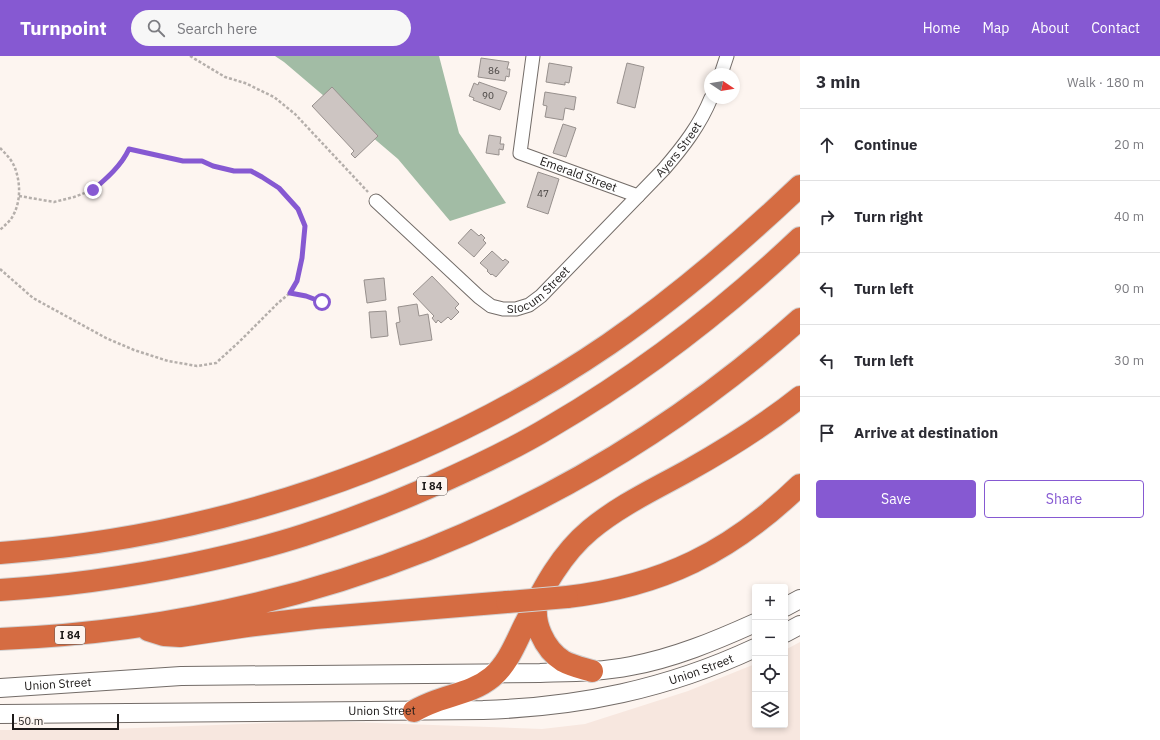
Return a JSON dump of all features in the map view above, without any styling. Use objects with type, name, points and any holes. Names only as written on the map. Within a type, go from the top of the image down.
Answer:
[{"type":"highway","points":[[704,272],[726,244],[800,170]]},
{"type":"highway","points":[[0,552],[46,549],[101,542],[196,524],[286,499],[350,477],[384,464],[464,428],[555,378],[624,333],[663,305],[750,233],[800,186]]},
{"type":"highway","name":"I 84","points":[[0,590],[99,581],[157,571],[239,553],[296,538],[410,496],[451,478],[532,438],[620,384],[717,312],[800,238]]},
{"type":"highway","name":"I 84","points":[[0,639],[83,634],[140,627],[234,609],[318,588],[405,559],[458,538],[490,524],[566,485],[644,438],[717,388],[761,353],[800,319]]},
{"type":"highway","points":[[414,711],[436,701],[477,687],[496,673],[508,658],[553,572],[582,537],[600,522],[639,497],[740,440],[800,397]]},
{"type":"highway","points":[[140,627],[164,635],[180,636],[315,618],[596,594],[670,573],[709,555],[770,513],[800,485]]},
{"type":"highway","points":[[539,597],[536,606],[536,617],[538,627],[544,641],[555,655],[563,661],[575,667],[592,671]]},
{"type":"main road","points":[[788,605],[800,598]]},
{"type":"main road","name":"Union Street","points":[[0,688],[157,677],[592,671],[630,667],[666,658],[708,644],[752,624]]},
{"type":"main road","points":[[788,631],[800,625]]},
{"type":"main road","name":"Union Street","points":[[0,714],[508,709],[554,705],[595,699],[641,689],[719,664],[752,649]]},
{"type":"street","name":"Emerald Street","points":[[533,56],[520,153],[638,196]]},
{"type":"street","points":[[723,68],[727,56]]},
{"type":"street","name":"Ayers Street","points":[[638,196],[680,150],[695,129],[708,104]]},
{"type":"street","name":"Slocum Street","points":[[376,201],[479,297],[491,306],[503,309],[516,309],[529,305],[540,296],[638,196]]},
{"type":"path","points":[[190,56],[225,76],[245,83],[274,97],[295,114],[376,201]]},
{"type":"path","points":[[0,148],[14,167],[19,185],[18,204],[11,219],[0,230]]},
{"type":"path","points":[[0,269],[33,298],[106,338],[134,350],[168,361],[197,366],[216,363],[290,293],[297,281],[302,258],[305,226],[298,209],[279,188],[251,171],[234,171],[213,166],[202,161],[183,161],[129,149],[124,160],[108,178],[93,190],[74,198],[54,202],[19,196]]},
{"type":"path","points":[[290,293],[306,296],[322,302]]},
{"type":"shaded area","points":[[800,642],[800,740],[0,740],[0,730],[84,730],[321,721],[542,729],[585,724],[688,691],[752,665],[752,728],[788,728],[788,648]]},
{"type":"green space","points":[[275,56],[439,56],[459,133],[506,203],[450,221],[398,159]]},
{"type":"building","points":[[481,58],[509,62],[507,69],[510,69],[509,77],[506,76],[505,81],[478,77]]},
{"type":"building","points":[[549,63],[572,67],[569,83],[565,82],[565,85],[546,82]]},
{"type":"building","points":[[627,63],[644,67],[635,108],[617,103]]},
{"type":"building","points":[[479,82],[507,92],[500,110],[473,100],[474,98],[469,96],[474,83],[478,85]]},
{"type":"building","points":[[332,87],[378,136],[355,158],[351,154],[354,151],[312,106]]},
{"type":"building","points":[[545,92],[576,97],[574,110],[565,108],[563,120],[545,117],[547,106],[543,105]]},
{"type":"building","points":[[563,124],[576,128],[566,157],[553,153]]},
{"type":"building","points":[[489,135],[501,137],[500,144],[504,144],[503,150],[499,149],[499,155],[486,153]]},
{"type":"building","points":[[538,172],[559,179],[548,214],[527,207]]},
{"type":"building","points":[[471,229],[479,236],[481,234],[485,238],[483,240],[486,243],[474,257],[458,243]]},
{"type":"building","points":[[492,251],[503,261],[505,259],[509,262],[496,277],[492,274],[491,275],[480,263]]},
{"type":"building","points":[[432,276],[459,304],[455,308],[459,312],[451,320],[448,317],[441,323],[438,320],[436,323],[432,318],[434,316],[413,294]]},
{"type":"building","points":[[384,278],[386,300],[367,303],[364,280]]},
{"type":"building","points":[[417,304],[419,316],[428,314],[432,340],[400,345],[396,323],[400,322],[398,307]]},
{"type":"building","points":[[386,311],[388,336],[371,338],[369,312]]},
{"type":"route","points":[[93,190],[108,178],[124,160],[129,149],[183,161],[202,161],[213,166],[234,171],[251,171],[279,188],[298,209],[305,226],[302,258],[297,281],[290,293],[306,296],[322,302]]}]
